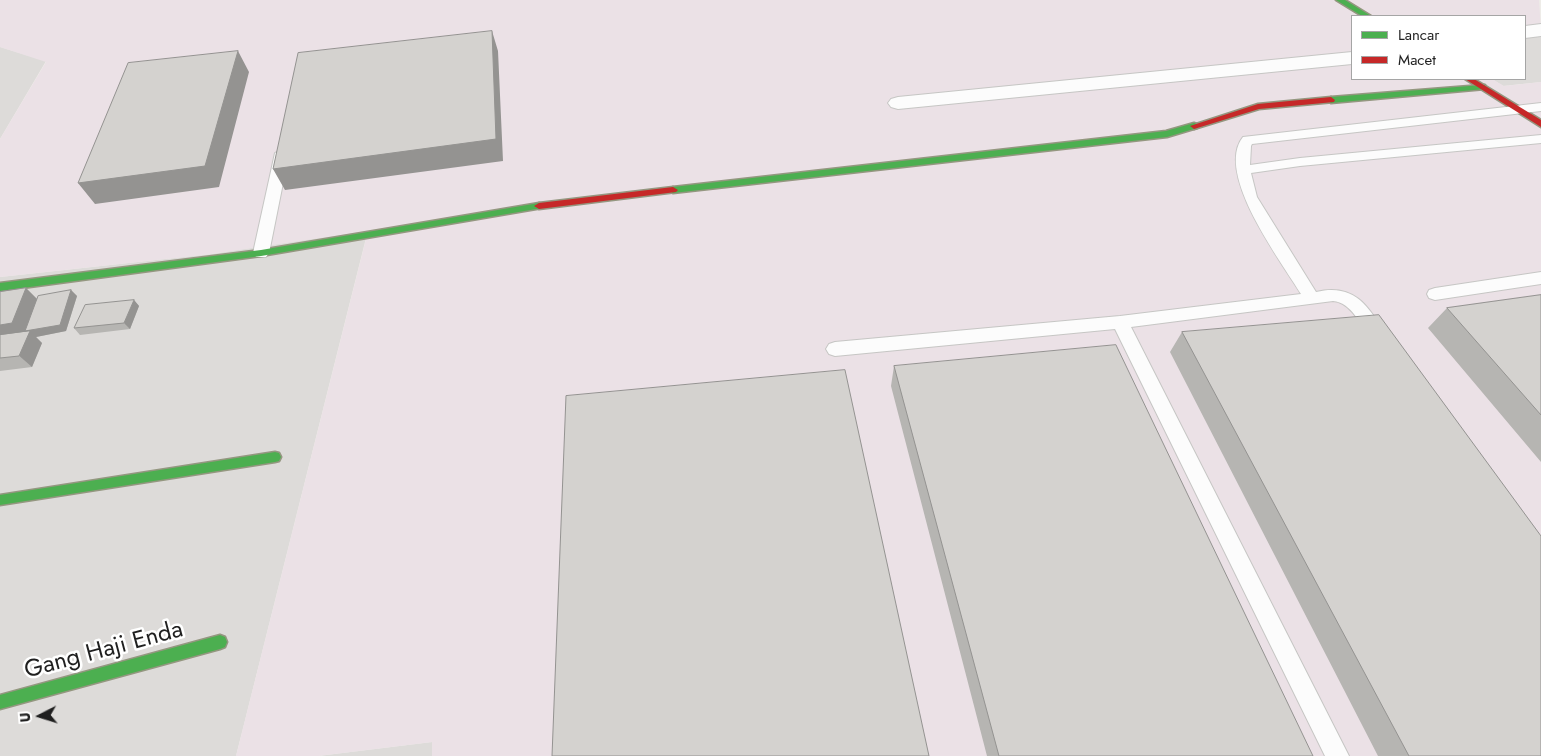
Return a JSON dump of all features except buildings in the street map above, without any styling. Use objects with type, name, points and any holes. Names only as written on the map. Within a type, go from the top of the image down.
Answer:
[{"type":"street","points":[[1340,0],[1365,15]]},
{"type":"street","points":[[1526,32],[1541,30]]},
{"type":"street","points":[[898,103],[1351,58]]},
{"type":"street","points":[[1471,80],[1541,124]]},
{"type":"street","points":[[0,287],[261,253],[527,207],[1167,134],[1258,108],[1482,87]]},
{"type":"street","points":[[0,500],[274,457]]},
{"type":"street","name":"Gang Haji Enda","points":[[0,702],[220,642]]},
{"type":"lane","points":[[1312,299],[1250,197],[1243,170],[1242,152],[1248,140],[1541,107]]},
{"type":"lane","points":[[261,253],[286,134]]},
{"type":"lane","points":[[1243,170],[1300,162],[1541,139]]},
{"type":"lane","points":[[1434,294],[1541,278]]},
{"type":"lane","points":[[835,349],[1120,322],[1312,299],[1334,294],[1343,296],[1352,302],[1388,349]]},
{"type":"lane","points":[[1120,322],[1337,756]]},
{"type":"shaded area","points":[[0,0],[1539,0],[1541,29],[1526,31],[1526,15],[1351,15],[1351,80],[1494,80],[1504,86],[1541,82],[1541,756],[432,756],[432,742],[318,756],[236,756],[368,231],[211,254],[0,277],[0,139],[46,62],[0,47]]},
{"type":"shaded area","points":[[1541,29],[1541,82],[1503,86],[1494,80],[1526,80],[1526,31]]},
{"type":"shaded area","points":[[0,47],[46,61],[0,139]]},
{"type":"shaded area","points":[[368,230],[236,756],[0,756],[0,277],[211,254]]},
{"type":"shaded area","points":[[432,742],[432,756],[318,756]]},
{"type":"traffic: fast","points":[[1340,0],[1365,15]]},
{"type":"traffic: fast","points":[[1331,100],[1482,87]]},
{"type":"traffic: fast","points":[[673,190],[1167,134],[1194,126]]},
{"type":"traffic: fast","points":[[0,287],[261,253],[539,206]]},
{"type":"traffic: fast","points":[[0,500],[275,457]]},
{"type":"traffic: fast","points":[[0,702],[220,642]]},
{"type":"traffic: jam","points":[[1471,80],[1541,124]]},
{"type":"traffic: jam","points":[[1194,126],[1258,107],[1331,100]]},
{"type":"traffic: jam","points":[[539,206],[673,190]]}]
